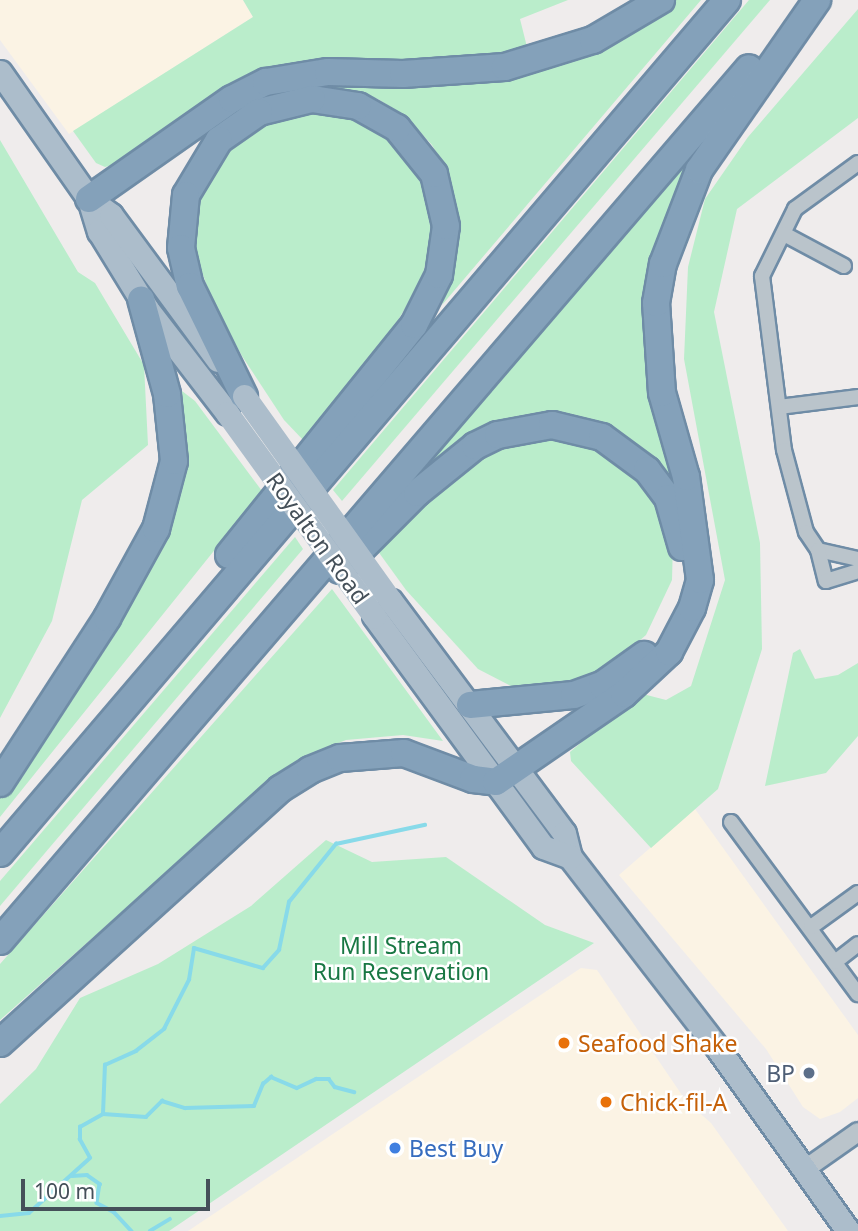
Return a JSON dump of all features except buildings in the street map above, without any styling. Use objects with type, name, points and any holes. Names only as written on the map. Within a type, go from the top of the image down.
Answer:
[{"type":"highway","points":[[89,199],[232,99],[266,82],[328,72],[403,74],[505,67],[593,40],[661,0]]},
{"type":"highway","points":[[0,853],[164,657],[727,0]]},
{"type":"highway","points":[[0,941],[807,0]]},
{"type":"highway","points":[[0,1043],[280,789],[310,770],[341,758],[404,753],[473,779],[506,775],[655,669],[692,608],[700,580],[695,523],[662,393],[656,303],[663,264],[699,170],[817,0]]},
{"type":"highway","points":[[164,657],[181,615],[409,331],[433,293],[446,239],[439,186],[427,161],[406,137],[358,106],[312,99],[259,112],[219,140],[186,195],[181,248],[190,286],[235,405]]},
{"type":"highway","points":[[0,783],[107,618],[156,529],[174,461],[167,394],[141,299]]},
{"type":"highway","points":[[194,714],[417,493],[475,446],[498,435],[552,425],[602,437],[647,470],[676,515],[683,554],[674,610],[643,657],[602,685],[573,695],[470,705]]},
{"type":"main road","name":"Royalton Road","points":[[0,72],[89,199],[99,231],[141,299],[235,405]]},
{"type":"main road","name":"Royalton Road","points":[[89,199],[111,215],[235,405],[506,775]]},
{"type":"main road","name":"Royalton Road","points":[[383,608],[470,705],[543,847],[570,857],[719,1050],[848,1231]]},
{"type":"street","points":[[858,163],[795,209],[762,276],[779,407],[808,538],[818,550],[826,581],[858,571]]},
{"type":"street","points":[[784,234],[844,266]]},
{"type":"street","points":[[779,407],[858,397]]},
{"type":"street","points":[[818,550],[858,559]]},
{"type":"street","points":[[731,822],[858,994]]},
{"type":"street","points":[[811,927],[858,892]]},
{"type":"street","points":[[835,962],[858,944]]},
{"type":"street","points":[[804,1170],[858,1132]]},
{"type":"shaded area","points":[[0,0],[243,0],[253,17],[69,134],[0,40]]},
{"type":"shaded area","points":[[695,809],[858,1035],[858,1098],[840,1112],[820,1119],[803,1107],[766,1049],[619,875]]},
{"type":"shaded area","points":[[581,968],[597,970],[686,1101],[711,1123],[788,1231],[188,1231]]},
{"type":"green space","points":[[243,0],[568,0],[520,19],[528,51],[485,62],[402,59],[267,68],[215,93],[119,163],[105,167],[96,163],[73,131],[253,17]]},
{"type":"green space","points":[[671,0],[701,0],[442,305],[452,277],[459,232],[447,170],[432,145],[406,117],[378,99],[320,84],[458,79]]},
{"type":"green space","points":[[749,0],[770,0],[342,501],[333,490]]},
{"type":"green space","points":[[858,9],[858,118],[737,209],[714,312],[760,543],[762,649],[718,789],[651,848],[571,761],[570,752],[639,693],[666,700],[691,686],[725,580],[684,359],[688,267],[705,199],[748,137]]},
{"type":"green space","points":[[314,110],[355,116],[400,148],[424,184],[432,237],[421,282],[377,355],[305,442],[284,420],[242,356],[214,305],[193,248],[203,182],[234,143],[271,120]]},
{"type":"green space","points":[[706,130],[651,301],[686,501],[633,443],[602,427],[553,417],[406,486]]},
{"type":"green space","points":[[0,140],[78,272],[95,283],[144,365],[148,445],[82,500],[52,621],[0,718]]},
{"type":"green space","points":[[182,391],[195,401],[262,491],[0,817],[0,789],[122,606]]},
{"type":"green space","points":[[517,436],[594,439],[652,487],[673,541],[672,580],[646,635],[603,672],[569,684],[515,688],[478,669],[406,590],[372,543],[464,460]]},
{"type":"green space","points":[[295,537],[303,549],[0,906],[0,881]]},
{"type":"green space","points":[[332,589],[443,741],[403,735],[346,740],[310,754],[275,776],[0,1020],[0,964]]},
{"type":"green space","points":[[800,649],[815,679],[838,675],[858,663],[858,736],[826,773],[765,786],[793,653]]},
{"type":"green space","name":"Mill Stream Run Reservation","points":[[326,840],[372,862],[446,857],[545,925],[594,943],[169,1231],[0,1231],[0,1104],[36,1069],[80,998],[158,964],[251,906]]},
{"type":"waterway","points":[[0,1216],[29,1213],[90,1158],[80,1140],[80,1127],[103,1114],[105,1065],[136,1051],[164,1029],[189,980],[194,948],[263,968],[279,950],[289,902],[336,844],[425,825]]},
{"type":"waterway","points":[[103,1114],[146,1117],[162,1101],[185,1108],[254,1106],[263,1084],[271,1077],[297,1088],[316,1079],[329,1079],[335,1087],[354,1092]]},
{"type":"waterway","points":[[72,1176],[87,1175],[100,1184],[97,1203],[114,1212],[132,1231]]},
{"type":"waterway","points":[[150,1231],[170,1219]]},
{"type":"place","name":"Seafood Shake","points":[[564,1043]]},
{"type":"place","name":"BP","points":[[809,1073]]},
{"type":"place","name":"Chick-fil-A","points":[[606,1102]]},
{"type":"place","name":"Best Buy","points":[[395,1148]]}]
